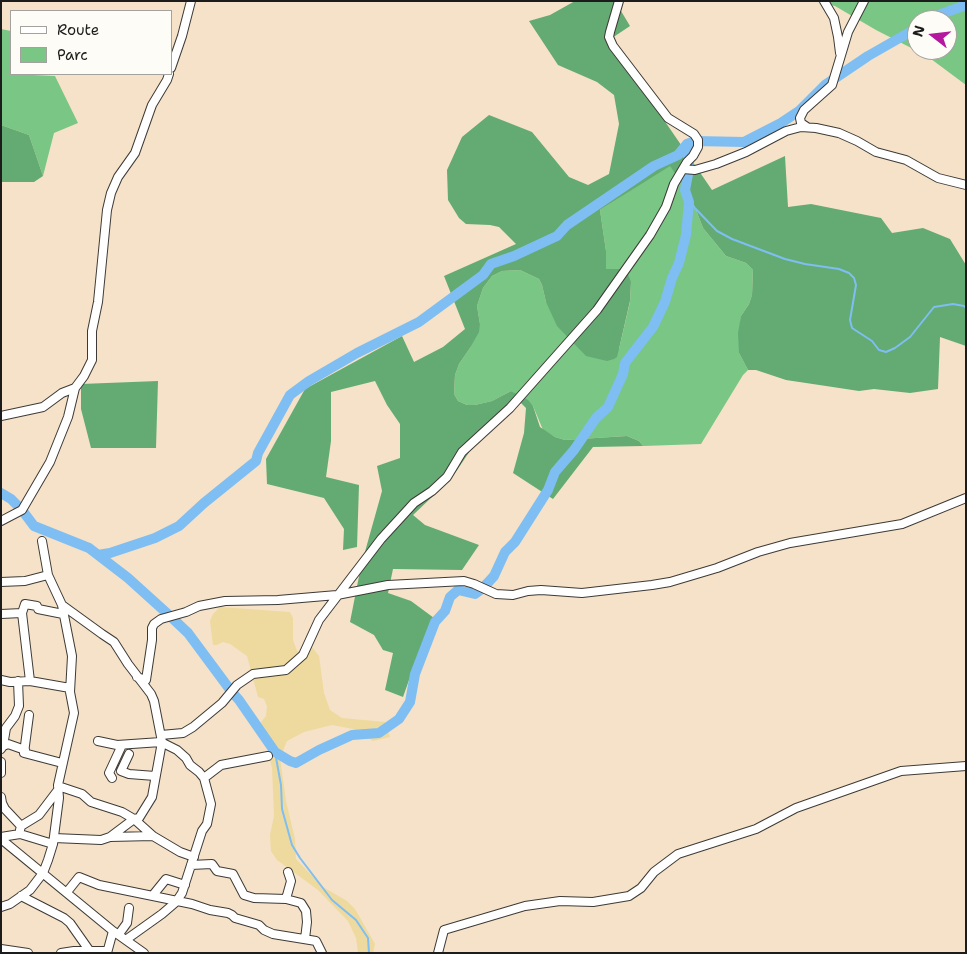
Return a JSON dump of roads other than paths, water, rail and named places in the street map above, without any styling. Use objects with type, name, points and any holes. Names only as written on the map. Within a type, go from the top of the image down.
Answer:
[{"type":"street","points":[[172,65],[191,1]]},
{"type":"street","points":[[98,742],[122,745],[162,739],[183,733],[222,704],[237,685],[253,674],[286,670],[303,655],[320,620],[381,538],[414,503],[432,491],[446,477],[462,452],[510,408],[597,310],[650,235],[666,207],[674,184],[698,147],[698,140],[694,134],[668,118],[613,46],[609,37],[619,1]]},
{"type":"street","points":[[824,1],[834,18],[840,56]]},
{"type":"street","points":[[807,127],[801,123],[800,118],[804,110],[832,85],[848,32],[864,1]]},
{"type":"street","points":[[1,521],[22,510],[50,462],[68,416],[75,388],[92,360],[92,331],[98,302],[107,210],[111,193],[118,177],[136,153],[152,105],[168,75]]},
{"type":"street","points":[[683,169],[688,171],[695,170],[716,164],[746,152],[786,131],[807,127],[839,133],[876,152],[906,160],[938,178],[966,185]]},
{"type":"street","points":[[1,416],[43,407],[62,393],[75,388]]},
{"type":"street","points":[[137,678],[146,680],[152,628],[161,619],[199,606],[225,601],[278,600],[337,595],[388,585],[464,581],[496,594],[513,596],[534,591],[582,593],[652,586],[717,568],[758,552],[790,543],[902,524],[966,498]]},
{"type":"street","points":[[1,907],[10,904],[30,890],[43,873],[53,841],[62,763],[74,713],[70,688],[72,656],[62,605],[48,575],[42,541]]},
{"type":"street","points":[[1,582],[25,581],[48,575]]},
{"type":"street","points":[[30,681],[22,613],[25,604],[37,606],[38,609],[63,614]]},
{"type":"street","points":[[62,605],[114,642],[137,678],[151,694],[162,739],[152,797],[139,818],[134,819],[110,838]]},
{"type":"street","points":[[1,614],[22,613]]},
{"type":"street","points":[[1,680],[30,681],[70,688]]},
{"type":"street","points":[[2,748],[6,728],[15,716],[19,706],[18,681]]},
{"type":"street","points":[[29,715],[24,753],[62,763]]},
{"type":"street","points":[[127,939],[176,902],[182,894],[202,831],[208,824],[211,810],[209,793],[200,772],[162,739]]},
{"type":"street","points":[[2,748],[8,744],[25,750]]},
{"type":"street","points":[[112,778],[109,773],[122,745]]},
{"type":"street","points":[[130,754],[121,771],[129,774],[155,776]]},
{"type":"street","points":[[204,778],[221,766],[268,756]]},
{"type":"street","points":[[1,762],[1,773]]},
{"type":"street","points":[[438,953],[444,930],[525,906],[560,901],[593,902],[629,896],[641,888],[654,872],[678,854],[756,829],[796,808],[901,771],[966,766]]},
{"type":"street","points":[[58,788],[82,794],[91,802],[114,808],[134,819],[153,836],[180,852],[192,862],[212,864],[217,871],[233,874],[244,895],[254,898],[286,899],[301,903],[306,911],[306,939]]},
{"type":"street","points":[[58,788],[39,814],[20,830],[1,838],[144,953]]},
{"type":"street","points":[[1,797],[5,809],[20,830],[53,841],[153,836]]},
{"type":"street","points":[[286,899],[291,881],[288,872]]},
{"type":"street","points":[[67,892],[79,877],[99,885],[153,895],[228,913],[235,918],[259,925],[264,930],[274,934],[306,939],[318,943],[322,953]]},
{"type":"street","points":[[153,895],[166,879],[185,885]]},
{"type":"street","points":[[21,896],[64,918],[70,923],[89,950]]},
{"type":"street","points":[[61,953],[89,950],[107,952],[116,932],[127,923],[129,908]]},
{"type":"street","points":[[1,950],[28,953]]},
{"type":"waterway","points":[[952,10],[966,5]]},
{"type":"waterway","points":[[98,555],[110,553],[155,538],[179,526],[256,461],[258,453],[290,395],[309,381],[357,353],[419,322],[483,275],[491,264],[514,256],[557,236],[567,225],[654,166],[678,155],[687,144],[695,141],[744,142],[781,123],[799,111],[825,85],[868,56],[907,34]]},
{"type":"waterway","points":[[1,493],[11,499],[34,526],[89,548],[128,578],[188,633],[239,700],[275,752],[296,763],[352,735],[379,733],[399,719],[410,702],[415,674],[435,622],[445,611],[450,597],[458,590],[475,594],[494,576],[505,552],[515,542],[548,490],[555,472],[574,450],[596,418],[608,407],[623,374],[625,363],[653,327],[665,302],[672,278],[679,263],[686,235],[689,202],[685,190],[689,169],[687,144]]},
{"type":"waterway","points":[[689,202],[717,231],[732,239],[785,259],[839,269],[849,273],[854,278],[856,285],[850,320],[852,328],[872,341],[879,350],[886,352],[910,337],[934,307],[953,304],[966,308]]},
{"type":"waterway","points":[[275,752],[281,785],[282,809],[292,845],[332,900],[356,920],[368,938],[369,953]]}]
